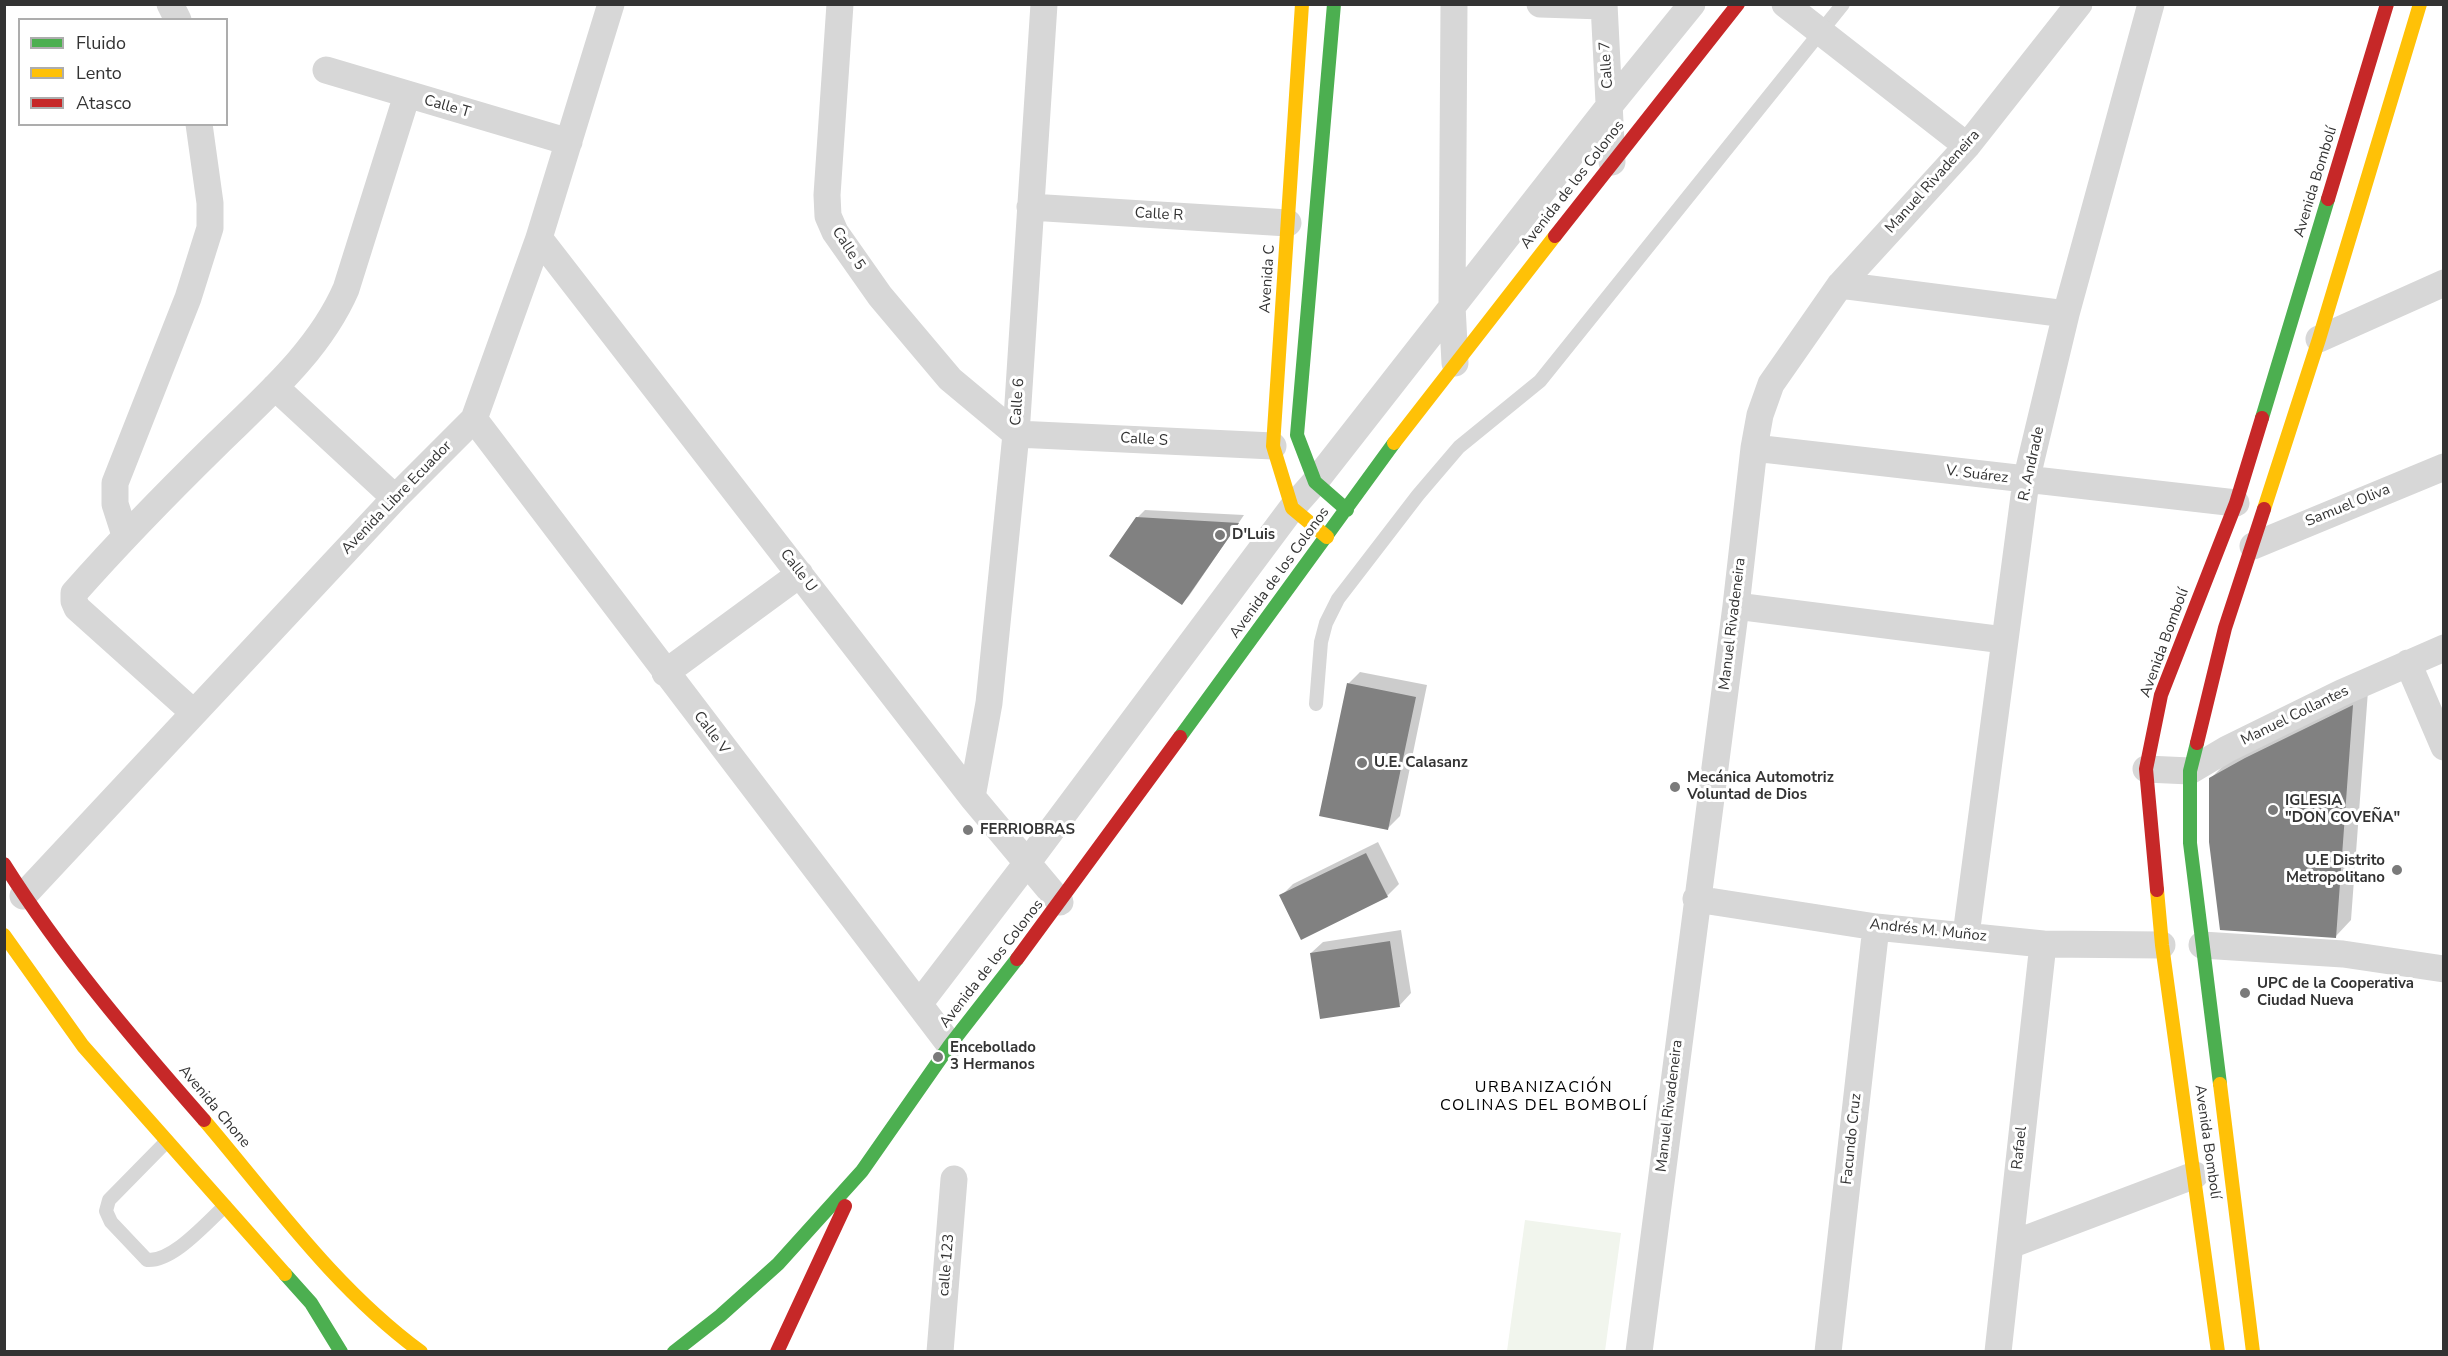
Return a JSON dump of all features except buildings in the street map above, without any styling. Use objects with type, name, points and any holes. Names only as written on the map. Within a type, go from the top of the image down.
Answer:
[{"type":"main road","name":"Avenida C","points":[[1292,508],[1274,446],[1302,4]]},
{"type":"main road","points":[[1334,4],[1297,435],[1315,482],[1347,510]]},
{"type":"main road","name":"Avenida de los Colonos","points":[[674,1352],[720,1316],[778,1264],[862,1171],[950,1045],[1060,902],[1389,450],[1612,162],[1738,4]]},
{"type":"main road","name":"Avenida Bombolí","points":[[2212,1349],[2195,1175],[2153,869],[2146,769],[2161,695],[2236,503],[2386,4]]},
{"type":"main road","name":"Avenida Bombolí","points":[[2253,1352],[2190,843],[2190,771],[2225,628],[2319,339],[2420,4]]},
{"type":"main road","points":[[1292,508],[1327,537]]},
{"type":"main road","name":"Avenida Chone","points":[[4,864],[58,947],[344,1286],[404,1340],[421,1352]]},
{"type":"main road","points":[[4,935],[17,962],[82,1046],[311,1303],[341,1352]]},
{"type":"main road","name":"Avenida de los Colonos","points":[[777,1352],[862,1171]]},
{"type":"street","points":[[170,4],[176,18]]},
{"type":"street","name":"Avenida Libre Ecuador","points":[[23,896],[395,498],[474,418],[538,238],[611,4]]},
{"type":"street","name":"Calle 5","points":[[840,4],[827,195],[828,216],[835,232],[880,296],[935,362],[967,396],[1016,434]]},
{"type":"street","name":"Calle 6","points":[[972,797],[989,702],[1016,434],[1044,4]]},
{"type":"street","points":[[1454,4],[1452,306],[1455,363]]},
{"type":"street","points":[[1540,4],[1604,5]]},
{"type":"street","points":[[918,1004],[1027,863],[1292,508],[1315,482],[1610,105],[1692,4]]},
{"type":"street","points":[[1785,4],[1967,146]]},
{"type":"street","name":"Manuel Rivadeneira","points":[[1639,1352],[1696,899],[1736,606],[1754,448],[1762,407],[1771,384],[1840,285],[1967,146],[2079,4]]},
{"type":"street","name":"R. Andrade","points":[[1966,935],[2026,481],[2066,314],[2151,4]]},
{"type":"street","name":"Calle 7","points":[[1604,5],[1612,162]]},
{"type":"street","name":"Calle T","points":[[326,70],[569,141]]},
{"type":"street","points":[[194,713],[77,608],[74,593],[125,535],[275,387],[321,335],[335,315],[346,289],[407,95]]},
{"type":"street","points":[[125,535],[115,504],[115,483],[188,298],[210,228],[210,203],[199,126]]},
{"type":"street","name":"Calle R","points":[[1030,207],[1288,223]]},
{"type":"street","name":"Calle U","points":[[538,238],[972,797],[1060,902]]},
{"type":"street","points":[[2319,339],[2444,283]]},
{"type":"street","points":[[1840,285],[2066,314]]},
{"type":"street","points":[[275,387],[395,498]]},
{"type":"street","name":"Calle V","points":[[474,418],[665,673],[950,1045]]},
{"type":"street","name":"Calle S","points":[[1016,434],[1274,446]]},
{"type":"street","name":"V. Suárez","points":[[1754,448],[2026,481],[2236,503]]},
{"type":"street","name":"Samuel Oliva","points":[[2253,546],[2444,467]]},
{"type":"street","points":[[665,673],[800,574]]},
{"type":"street","points":[[1736,606],[2004,640]]},
{"type":"street","name":"Manuel Collantes","points":[[2190,771],[2227,749],[2444,648]]},
{"type":"street","points":[[2408,663],[2444,747]]},
{"type":"street","points":[[2146,769],[2190,771]]},
{"type":"street","name":"Andrés M. Muñoz","points":[[1696,899],[1876,927],[2043,944],[2162,945]]},
{"type":"street","name":"Facundo Cruz","points":[[1828,1352],[1876,927]]},
{"type":"street","name":"Rafael","points":[[1998,1352],[2043,944]]},
{"type":"street","points":[[2202,945],[2343,954],[2444,969]]},
{"type":"street","points":[[2010,1245],[2195,1175]]},
{"type":"street","name":"calle 123","points":[[940,1352],[954,1179]]},
{"type":"lane","points":[[1316,704],[1320,642],[1326,623],[1338,599],[1418,495],[1459,447],[1540,381],[1843,4]]},
{"type":"lane","points":[[167,1141],[109,1200],[106,1211],[111,1222],[147,1260],[156,1261],[169,1256],[225,1206]]},
{"type":"shaded area","points":[[1525,1220],[1621,1233],[1605,1351],[1507,1351]]},
{"type":"traffic: fast","points":[[1334,4],[1297,435],[1315,482],[1347,510]]},
{"type":"traffic: fast","points":[[2262,418],[2328,199]]},
{"type":"traffic: fast","points":[[1180,737],[1394,443]]},
{"type":"traffic: fast","points":[[2197,743],[2190,771],[2190,843],[2220,1084]]},
{"type":"traffic: fast","points":[[674,1352],[720,1316],[778,1264],[862,1171],[950,1045],[1017,959]]},
{"type":"traffic: fast","points":[[285,1274],[311,1303],[341,1352]]},
{"type":"traffic: slow","points":[[1302,4],[1273,446],[1292,508],[1327,537]]},
{"type":"traffic: slow","points":[[2264,509],[2319,339],[2420,4]]},
{"type":"traffic: slow","points":[[1394,443],[1555,236]]},
{"type":"traffic: slow","points":[[2157,890],[2162,945],[2218,1352]]},
{"type":"traffic: slow","points":[[4,935],[83,1046],[285,1274]]},
{"type":"traffic: slow","points":[[2220,1084],[2253,1352]]},
{"type":"traffic: slow","points":[[204,1120],[332,1272],[390,1327],[421,1352]]},
{"type":"traffic: jam","points":[[1555,236],[1738,4]]},
{"type":"traffic: jam","points":[[2328,199],[2387,4]]},
{"type":"traffic: jam","points":[[2157,890],[2146,769],[2161,695],[2236,503],[2262,418]]},
{"type":"traffic: jam","points":[[2197,743],[2225,628],[2264,509]]},
{"type":"traffic: jam","points":[[1017,959],[1180,737]]},
{"type":"traffic: jam","points":[[4,864],[74,964],[124,1027],[204,1120]]},
{"type":"traffic: jam","points":[[777,1352],[845,1206]]},
{"type":"place","name":"D'Luis","points":[[1220,535]]},
{"type":"place","name":"U.E. Calasanz","points":[[1362,763]]},
{"type":"place","name":"Mecánica Automotriz Voluntad de Dios","points":[[1675,787]]},
{"type":"place","name":"IGLESIA \"DON COVEÑA\"","points":[[2273,810]]},
{"type":"place","name":"FERRIOBRAS","points":[[968,830]]},
{"type":"place","name":"U.E Distrito Metropolitano","points":[[2397,870]]},
{"type":"place","name":"UPC de la Cooperativa Ciudad Nueva","points":[[2245,993]]},
{"type":"place","name":"Encebollado 3 Hermanos","points":[[938,1057]]},
{"type":"district","name":"URBANIZACIÓN COLINAS DEL BOMBOLÍ","points":[[1544,1097]]}]
